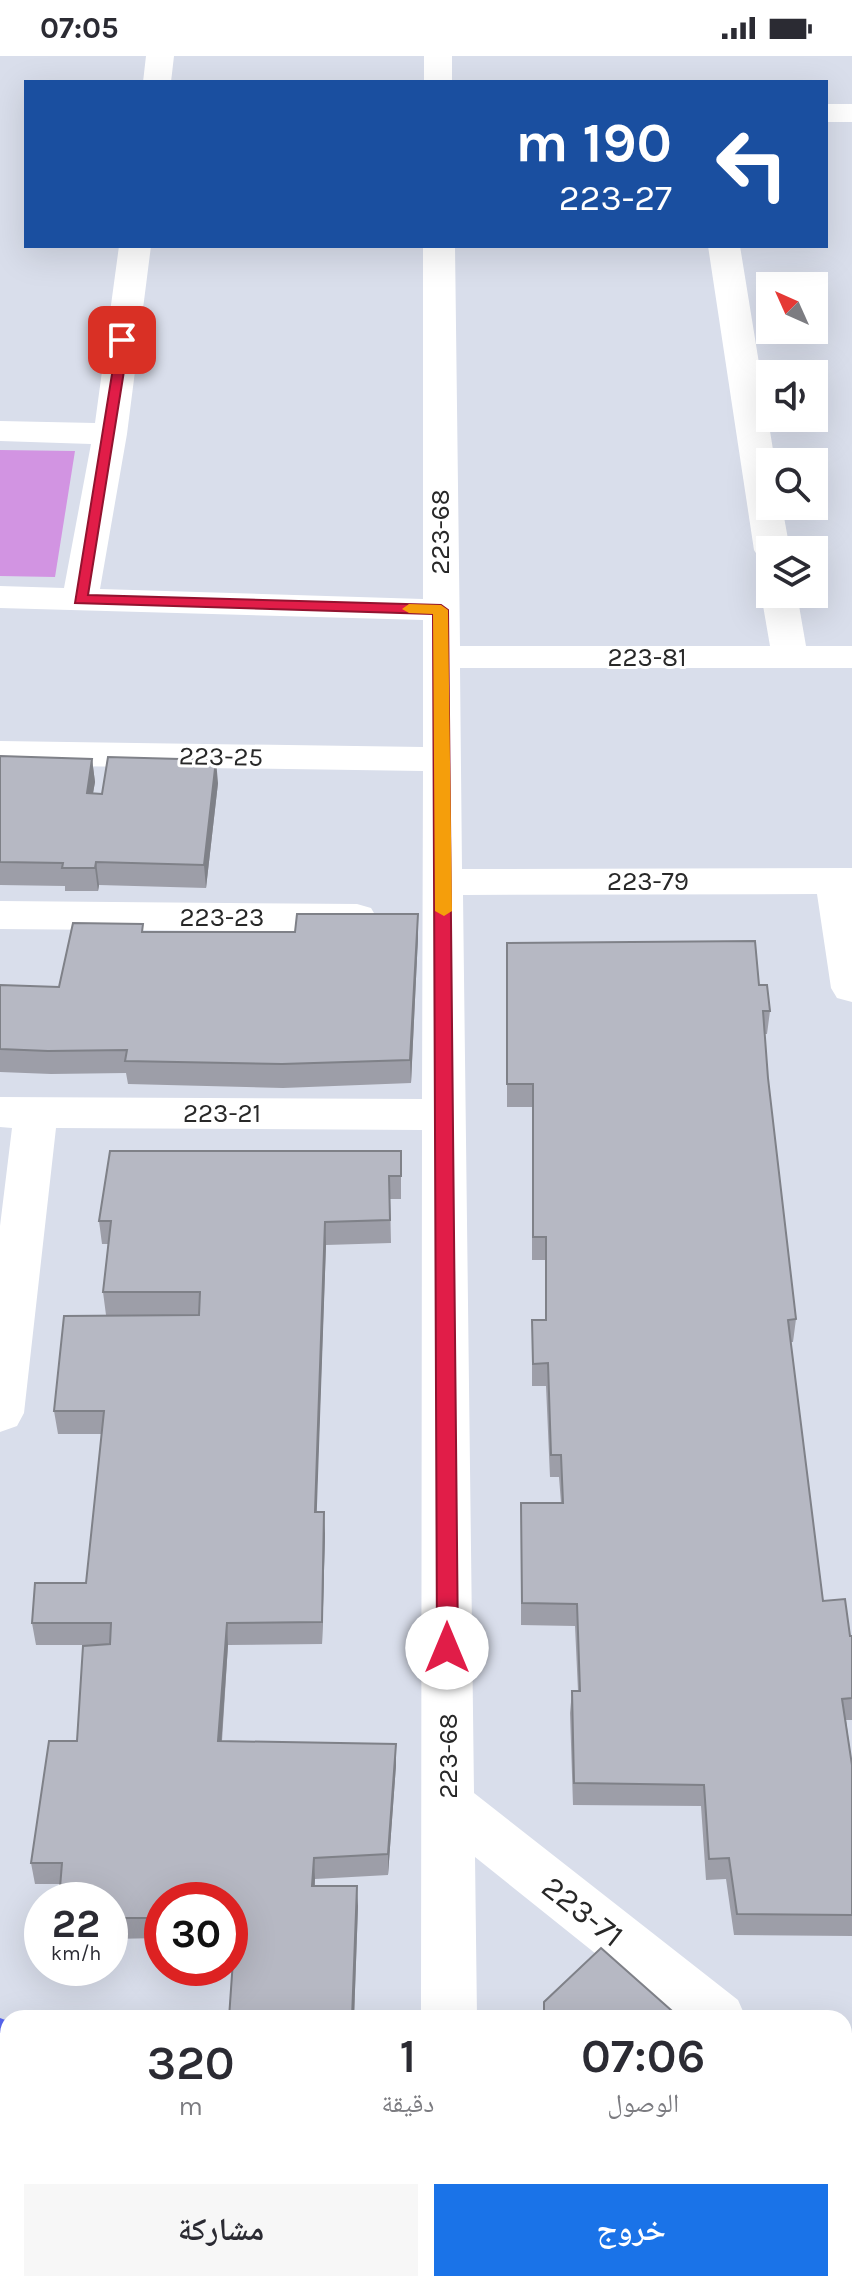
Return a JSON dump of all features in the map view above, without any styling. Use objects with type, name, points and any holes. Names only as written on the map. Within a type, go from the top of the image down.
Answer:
[{"type":"street","points":[[157,80],[160,56]]},
{"type":"street","points":[[438,56],[438,80]]},
{"type":"street","points":[[828,113],[852,113]]},
{"type":"street","points":[[80,599],[110,434],[135,248]]},
{"type":"street","name":"223-68","points":[[439,248],[442,759],[424,909],[444,1115],[449,2010]]},
{"type":"street","points":[[724,248],[770,536]]},
{"type":"street","points":[[0,431],[110,434]]},
{"type":"street","points":[[0,597],[441,610]]},
{"type":"street","points":[[781,608],[790,657]]},
{"type":"street","name":"223-81","points":[[441,657],[852,657]]},
{"type":"street","name":"223-25","points":[[0,753],[442,759]]},
{"type":"street","points":[[844,881],[852,988]]},
{"type":"street","name":"223-79","points":[[424,909],[844,881]]},
{"type":"street","name":"223-23","points":[[0,915],[424,909]]},
{"type":"street","points":[[0,1413],[18,1112]]},
{"type":"street","name":"223-21","points":[[18,1112],[444,1115]]},
{"type":"street","name":"223-71","points":[[448,1804],[708,2010]]},
{"type":"shaded area","points":[[0,450],[75,451],[55,577],[0,576]]},
{"type":"building","points":[[0,756],[92,759],[87,793],[102,794],[108,757],[216,760],[204,865],[96,862],[95,868],[62,868],[63,863],[0,862]]},
{"type":"building","points":[[297,914],[418,914],[410,1060],[282,1064],[125,1061],[127,1050],[0,1049],[0,985],[59,987],[73,923],[143,924],[142,932],[295,932]]},
{"type":"building","points":[[755,941],[759,985],[767,985],[770,1011],[763,1011],[768,1078],[796,1319],[788,1320],[823,1601],[845,1599],[852,1636],[852,1698],[842,1699],[852,1765],[852,1915],[737,1914],[729,1858],[709,1859],[704,1785],[574,1783],[572,1691],[580,1691],[577,1604],[522,1603],[521,1503],[563,1503],[561,1455],[551,1455],[548,1363],[533,1364],[532,1320],[546,1320],[546,1237],[533,1237],[533,1084],[507,1084],[507,943]]},
{"type":"building","points":[[110,1151],[401,1151],[401,1176],[389,1176],[390,1220],[325,1222],[315,1512],[324,1512],[322,1622],[227,1623],[218,1741],[396,1744],[388,1854],[314,1858],[312,1886],[357,1886],[352,2010],[230,2010],[231,1986],[248,1986],[248,1882],[144,1882],[144,1918],[128,1918],[128,1882],[60,1882],[62,1863],[31,1863],[49,1741],[77,1741],[83,1646],[110,1644],[111,1623],[32,1623],[35,1583],[86,1583],[104,1411],[54,1411],[64,1316],[199,1315],[200,1292],[103,1292],[111,1221],[99,1221]]},
{"type":"building","points":[[601,1948],[671,2010],[544,2010],[544,2002]]},
{"type":"slow traffic","points":[[409,609],[441,610],[444,911]]},
{"type":"route","points":[[122,340],[110,434],[80,599],[441,610],[445,882],[447,1648]]}]
